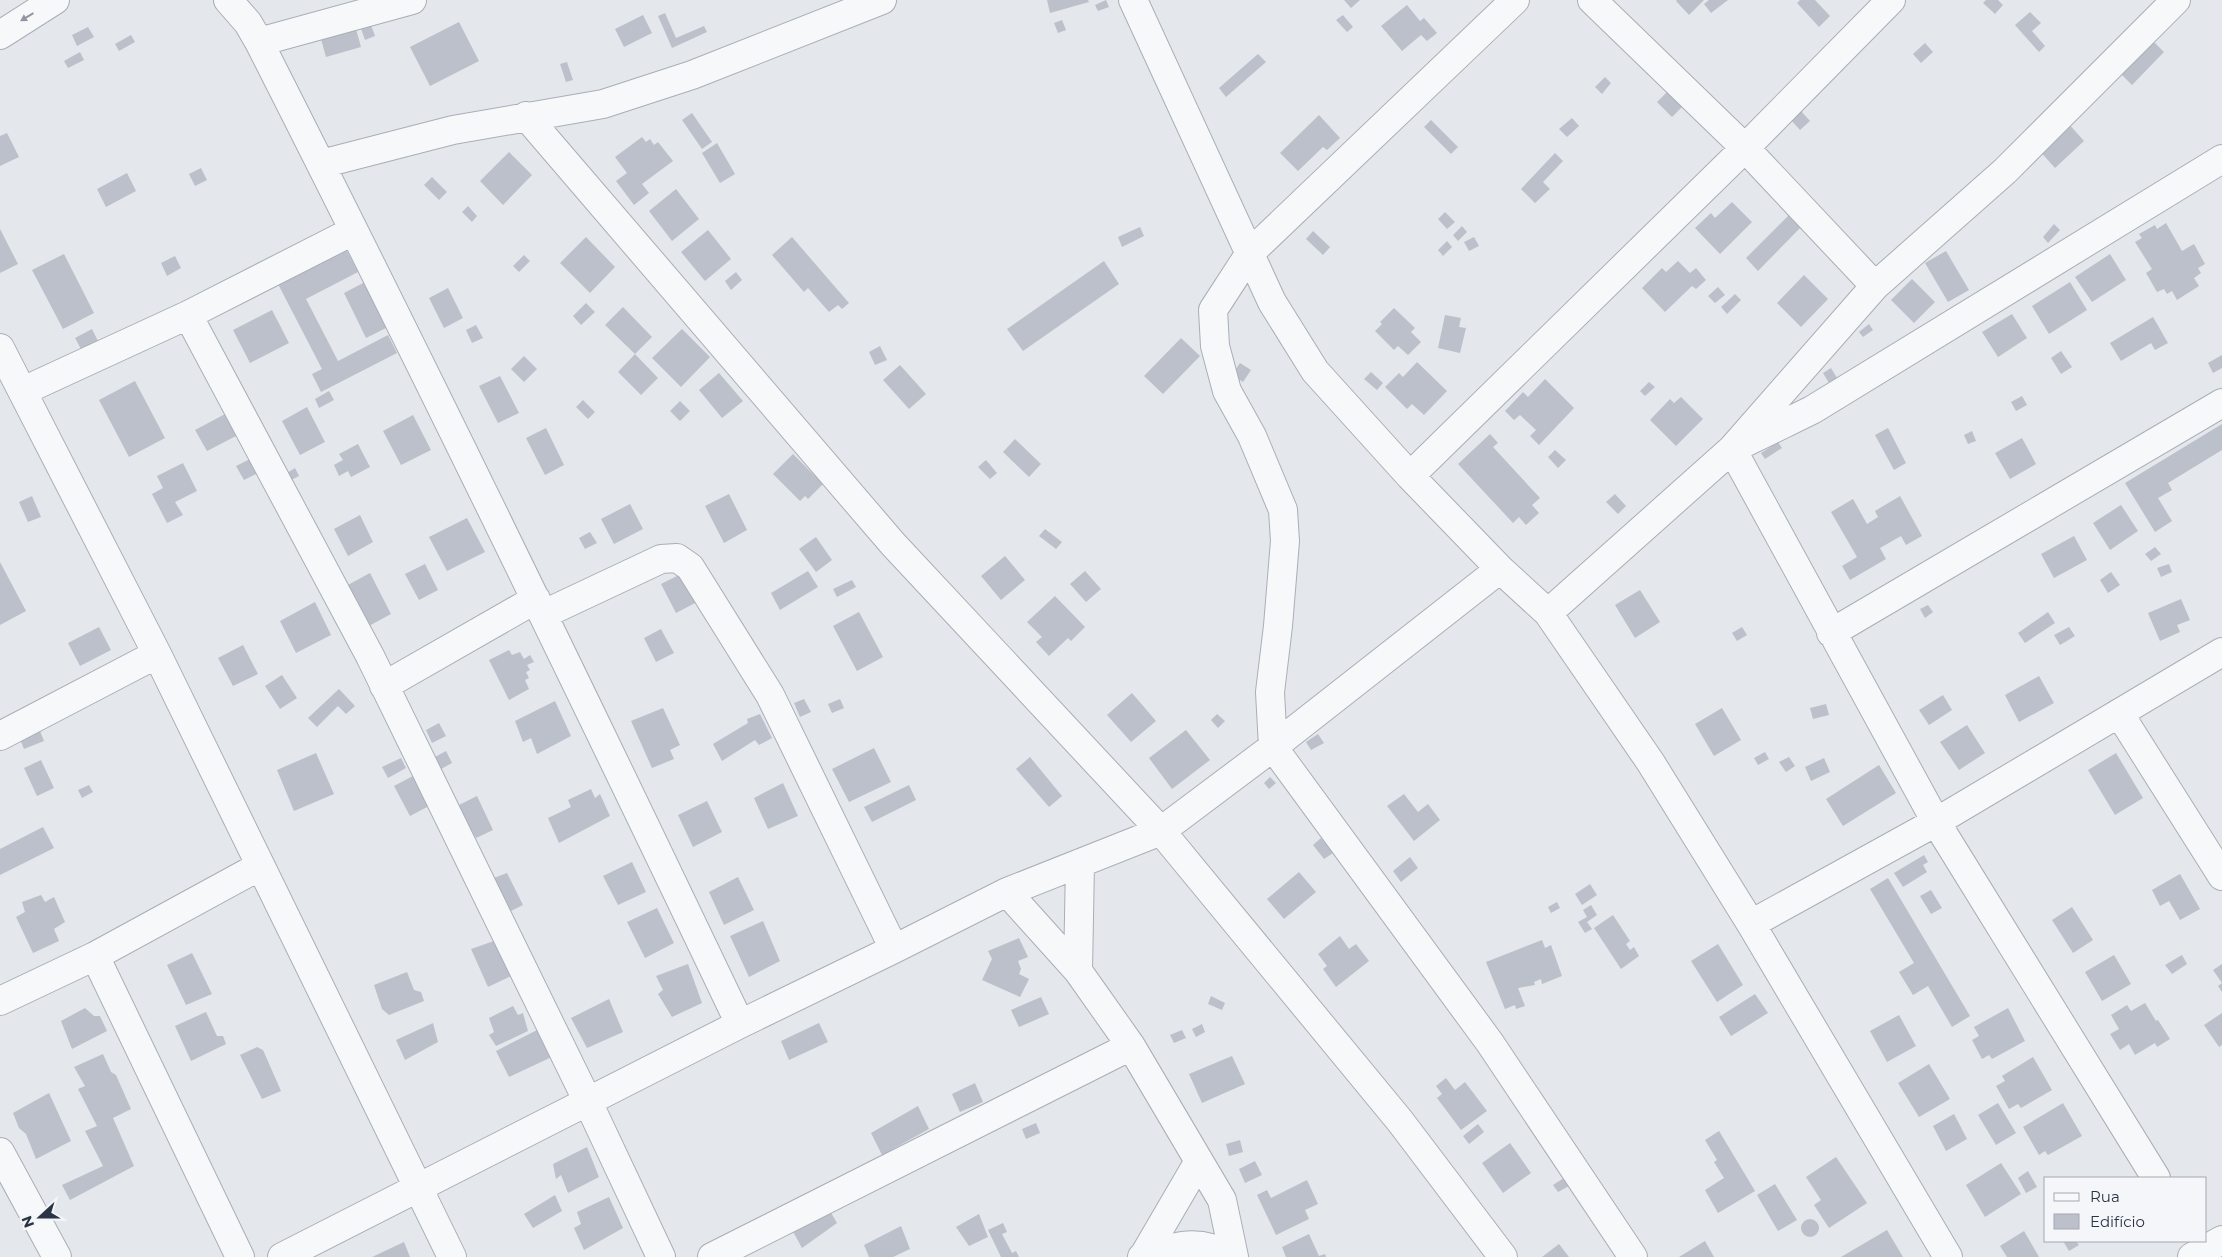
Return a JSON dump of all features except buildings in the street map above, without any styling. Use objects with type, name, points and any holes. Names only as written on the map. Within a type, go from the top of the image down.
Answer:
[{"type":"street","points":[[0,35],[55,0]]},
{"type":"street","points":[[228,0],[248,23],[259,42],[321,164],[540,607],[740,1024]]},
{"type":"street","points":[[259,42],[412,0]]},
{"type":"street","points":[[321,164],[453,130],[603,104],[692,75],[882,0]]},
{"type":"street","points":[[1133,0],[1272,302],[1315,371],[1410,476],[1500,569],[1548,613],[1651,763],[1751,924],[1948,1257]]},
{"type":"street","points":[[1515,0],[1250,253],[1213,310],[1215,346],[1227,391],[1252,436],[1283,510],[1285,541],[1270,692],[1273,747],[1490,1043],[1633,1257]]},
{"type":"street","points":[[1592,0],[1744,148],[1875,286]]},
{"type":"street","points":[[1410,476],[1744,148],[1891,0]]},
{"type":"street","points":[[1548,613],[1732,449],[1875,286],[2005,171],[2176,0]]},
{"type":"street","points":[[526,116],[893,544],[1161,831],[1400,1121],[1503,1257]]},
{"type":"street","points":[[1732,449],[1812,410],[2222,159]]},
{"type":"street","points":[[23,391],[188,315],[353,231]]},
{"type":"street","points":[[188,315],[384,686],[588,1102],[661,1257]]},
{"type":"street","points":[[0,348],[157,654],[452,1257]]},
{"type":"street","points":[[1832,633],[2222,403]]},
{"type":"street","points":[[1732,449],[1936,822],[2155,1177]]},
{"type":"street","points":[[384,686],[540,607],[661,559],[677,558],[690,567],[770,695],[894,950]]},
{"type":"street","points":[[282,1257],[740,1024],[894,950],[1007,892],[1161,831],[1273,747],[1500,569]]},
{"type":"street","points":[[1751,924],[1936,822],[2222,652]]},
{"type":"street","points":[[0,736],[157,654]]},
{"type":"street","points":[[2119,713],[2222,876]]},
{"type":"street","points":[[1078,971],[1080,863]]},
{"type":"street","points":[[0,1001],[95,956],[260,866]]},
{"type":"street","points":[[1007,892],[1078,971],[1131,1046],[1222,1200],[1233,1257]]},
{"type":"street","points":[[95,956],[240,1257]]},
{"type":"street","points":[[712,1257],[1131,1046]]},
{"type":"street","points":[[0,1152],[57,1257]]},
{"type":"street","points":[[1143,1257],[1199,1160]]},
{"type":"street","points":[[1143,1257],[1180,1245],[1199,1244],[1216,1248],[1233,1257]]}]
